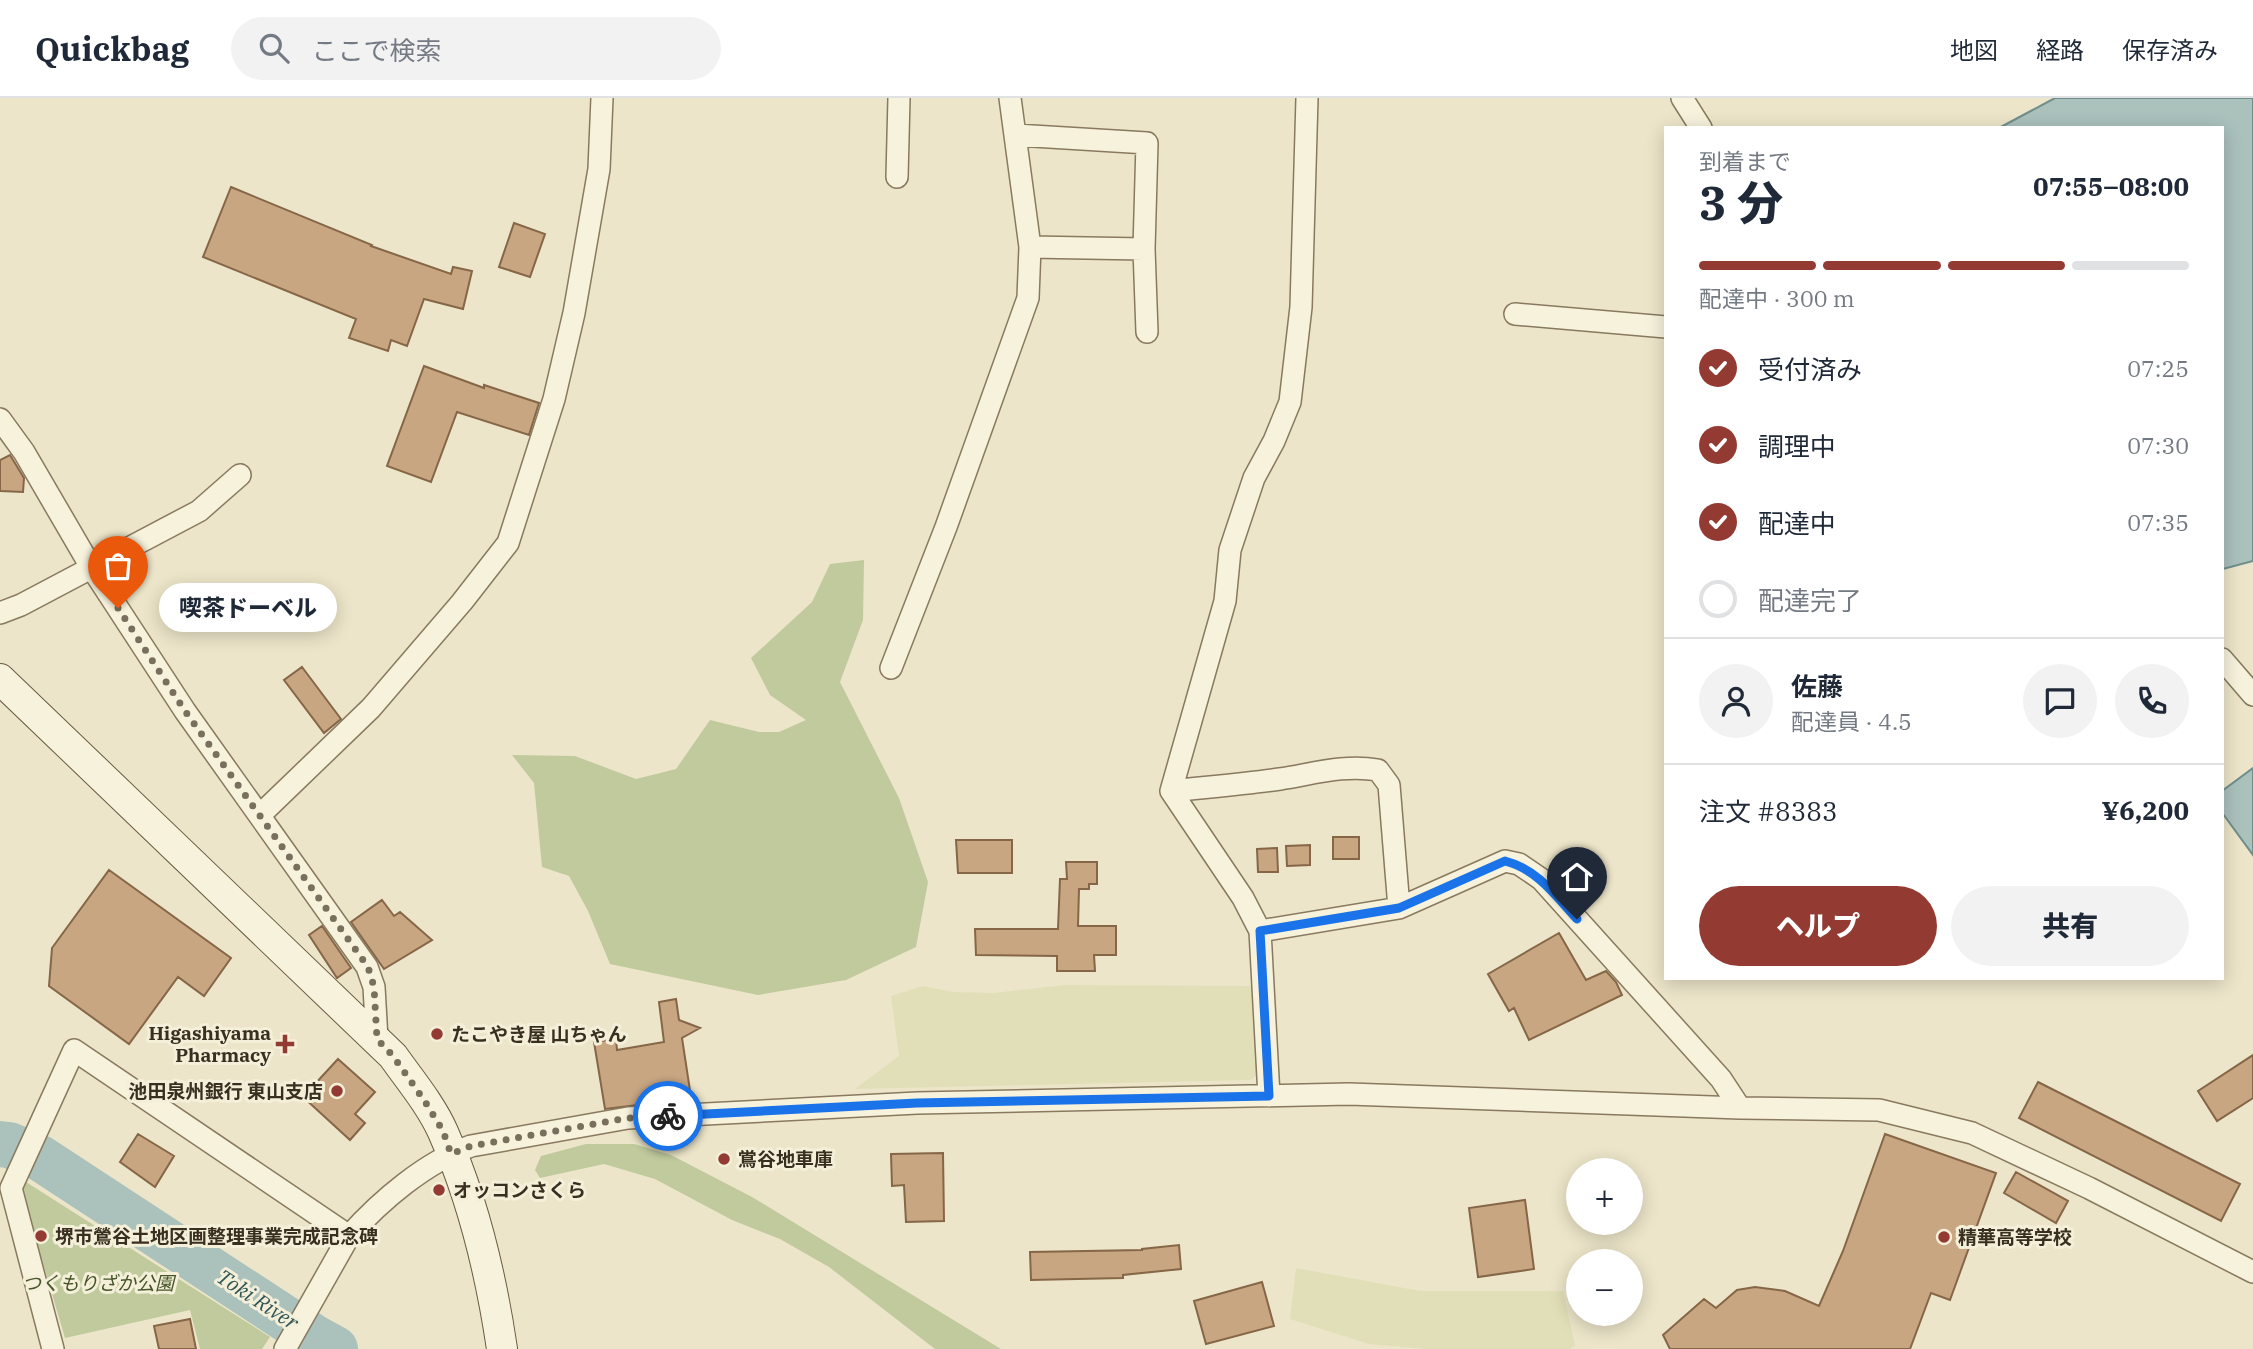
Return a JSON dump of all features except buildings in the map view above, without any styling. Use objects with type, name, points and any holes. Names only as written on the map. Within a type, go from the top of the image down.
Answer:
[{"type":"street","points":[[260,814],[371,708],[462,602],[508,543],[554,399],[574,313],[598,169],[603,98]]},
{"type":"street","points":[[897,177],[899,98]]},
{"type":"street","points":[[891,668],[946,527],[1028,298],[1030,247],[1010,98]]},
{"type":"street","points":[[1269,1096],[1260,931],[1242,898],[1171,791],[1225,601],[1230,550],[1254,478],[1274,441],[1290,402],[1301,307],[1307,98]]},
{"type":"street","points":[[1682,98],[1700,126]]},
{"type":"street","points":[[1016,135],[1147,143],[1144,249],[1147,332]]},
{"type":"street","points":[[1030,247],[1144,249]]},
{"type":"street","points":[[1515,314],[1664,327]]},
{"type":"street","points":[[0,419],[24,452],[91,567],[185,711],[368,967],[374,987],[377,1039]]},
{"type":"street","points":[[0,613],[21,605],[199,511],[240,475]]},
{"type":"street","points":[[2224,661],[2253,695]]},
{"type":"street","points":[[0,679],[393,1056],[443,1131],[483,1241],[502,1349]]},
{"type":"street","points":[[1171,791],[1281,779],[1322,770],[1360,767],[1378,770],[1389,785],[1399,908]]},
{"type":"street","points":[[1260,931],[1399,908],[1505,861],[1519,864],[1541,879],[1721,1079],[1740,1108]]},
{"type":"street","points":[[53,1349],[11,1188],[74,1050],[349,1236]]},
{"type":"street","points":[[288,1343],[349,1236],[363,1220],[423,1171],[451,1154],[471,1146],[628,1118],[917,1103],[1349,1094],[1740,1108],[1879,1110],[1972,1133],[2089,1188],[2253,1272]]},
{"type":"shaded area","points":[[1065,985],[1256,986],[1256,1076],[1250,1080],[855,1089],[899,1056],[891,996],[923,986],[952,992],[994,993]]},
{"type":"shaded area","points":[[1296,1268],[1420,1291],[1563,1291],[1566,1326],[1571,1326],[1575,1346],[1570,1349],[1426,1349],[1369,1344],[1290,1319]]},
{"type":"green space","points":[[864,560],[863,620],[840,682],[899,798],[928,882],[916,947],[846,980],[758,995],[610,964],[588,911],[569,876],[542,867],[534,783],[512,755],[575,756],[636,779],[676,769],[710,720],[759,732],[779,732],[806,720],[770,695],[751,658],[812,602],[830,564]]},
{"type":"green space","points":[[586,1144],[634,1144],[671,1155],[752,1197],[1001,1349],[935,1349],[829,1267],[780,1239],[732,1220],[655,1179],[604,1164],[540,1178],[535,1170],[541,1156]]},
{"type":"green space","name":"つくもりざか公園","points":[[26,1182],[270,1337],[262,1349],[200,1349],[190,1310],[65,1338],[22,1192]]},
{"type":"water","points":[[2055,98],[2253,98],[2253,561],[2224,569],[2224,126],[2003,126]]},
{"type":"water","points":[[2253,768],[2253,855],[2224,815],[2224,790]]},
{"type":"waterway","name":"Toki River","points":[[0,1144],[40,1158],[335,1349]]},
{"type":"way so far","points":[[118,608],[185,711],[368,967],[374,987],[377,1039],[393,1056],[424,1100],[443,1131],[451,1154],[471,1146],[628,1118],[668,1116]]},
{"type":"place","name":"喫茶ドーベル","points":[[118,608]]},
{"type":"place","name":"たこやき屋 山ちゃん","points":[[437,1034]]},
{"type":"place","name":"Higashiyama Pharmacy","points":[[285,1044]]},
{"type":"place","name":"池田泉州銀行 東山支店","points":[[337,1091]]},
{"type":"place","name":"鴬谷地車庫","points":[[724,1159]]},
{"type":"place","name":"オッコンさくら","points":[[439,1190]]},
{"type":"place","name":"堺市鶯谷土地区画整理事業完成記念碑","points":[[41,1236]]},
{"type":"place","name":"精華高等学校","points":[[1944,1237]]},
{"type":"route","points":[[668,1116],[917,1103],[1269,1096],[1260,931],[1399,908],[1505,861],[1519,864],[1541,879],[1577,919]]}]
